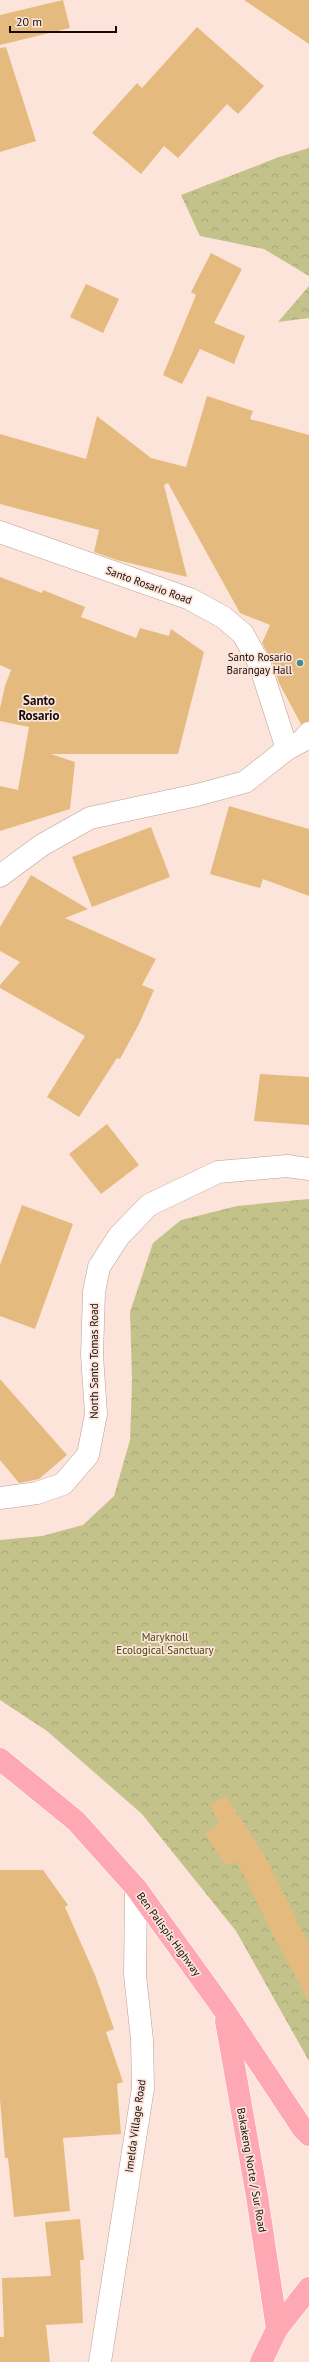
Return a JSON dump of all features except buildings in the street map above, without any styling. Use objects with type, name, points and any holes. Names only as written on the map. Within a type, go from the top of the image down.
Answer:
[{"type":"main road","name":"Ben Palispis Highway","points":[[0,1759],[76,1821],[136,1888],[224,2010],[273,2087],[309,2135]]},
{"type":"main road","name":"Bakakeng Norte / Sur Road","points":[[224,2010],[257,2196],[277,2329]]},
{"type":"main road","points":[[261,2362],[277,2329],[309,2288]]},
{"type":"street","name":"Santo Rosario Road","points":[[0,532],[190,599],[223,617],[243,634],[260,665],[287,749]]},
{"type":"street","points":[[0,876],[42,845],[90,818],[197,795],[245,782],[287,749],[302,741],[309,733]]},
{"type":"street","name":"North Santo Tomas Road","points":[[0,1498],[37,1493],[63,1484],[88,1455],[96,1414],[92,1355],[94,1292],[99,1267],[119,1236],[149,1205],[218,1172],[287,1166],[309,1169]]},
{"type":"street","name":"Imelda Village Road","points":[[100,2362],[142,2088],[142,2040],[135,1975],[136,1888]]},
{"type":"green space","points":[[309,148],[309,276],[264,249],[200,236],[181,195],[279,157]]},
{"type":"green space","points":[[309,286],[309,318],[278,322]]},
{"type":"green space","name":"Maryknoll Ecological Sanctuary","points":[[309,1199],[309,2061],[236,1931],[142,1814],[47,1731],[0,1700],[0,1540],[42,1536],[83,1525],[114,1496],[130,1440],[132,1381],[130,1312],[153,1243],[181,1220],[237,1206]]},
{"type":"place","name":"Santo Rosario Barangay Hall","points":[[300,663]]},
{"type":"district","name":"Santo Rosario","points":[[39,708]]}]
